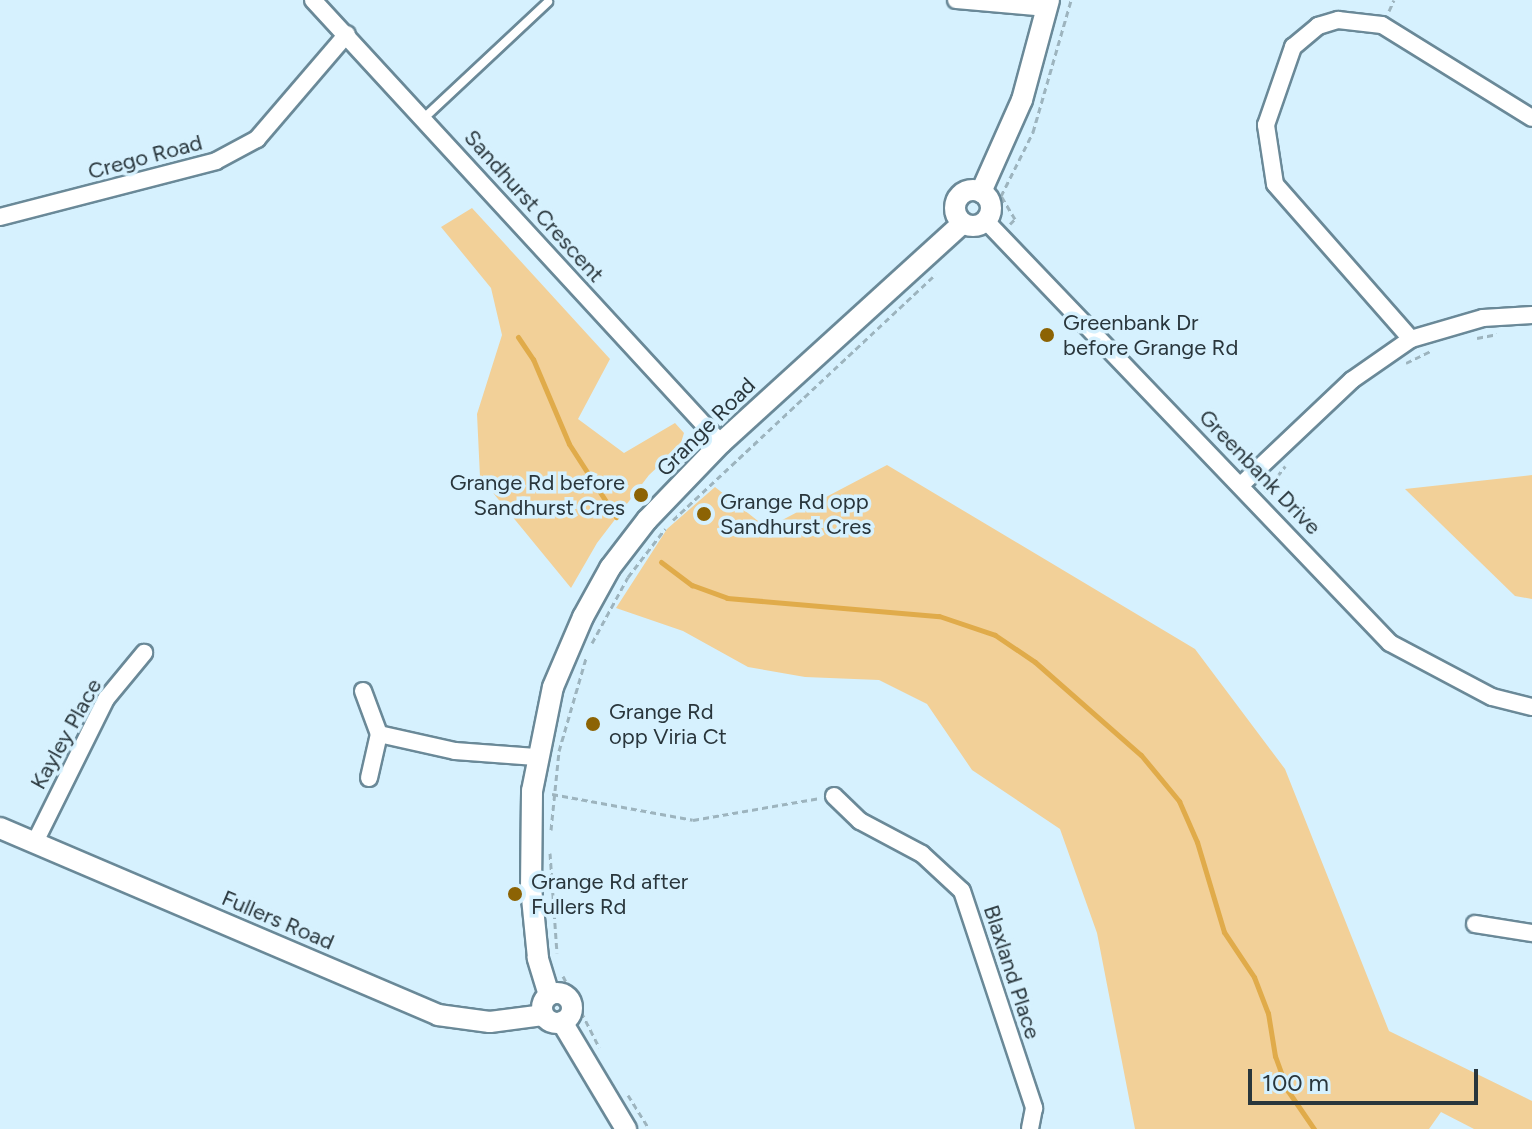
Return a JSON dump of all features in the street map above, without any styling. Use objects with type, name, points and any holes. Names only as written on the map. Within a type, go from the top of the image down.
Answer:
[{"type":"street","name":"Sandhurst Crescent","points":[[313,0],[721,443]]},
{"type":"street","points":[[956,0],[1049,4],[1022,100],[981,192]]},
{"type":"street","points":[[1411,339],[1275,184],[1267,154],[1266,125],[1277,82],[1302,36],[1338,20],[1382,25],[1532,118]]},
{"type":"street","name":"Crego Road","points":[[0,217],[216,161],[257,139],[347,34]]},
{"type":"street","points":[[968,190],[981,192],[991,205],[994,227],[962,224],[954,213],[957,199],[968,190]]},
{"type":"street","name":"Grange Road","points":[[626,1129],[551,1011],[538,958],[531,888],[542,792],[536,757],[553,687],[610,568],[647,520],[721,443],[962,224]]},
{"type":"street","name":"Greenbank Drive","points":[[994,227],[1390,643],[1492,697],[1532,707]]},
{"type":"street","points":[[1241,485],[1352,380],[1411,339],[1483,318],[1532,315]]},
{"type":"street","name":"Kayley Place","points":[[35,842],[106,699],[144,653]]},
{"type":"street","points":[[363,691],[379,734],[369,778]]},
{"type":"street","points":[[379,734],[455,751],[536,757]]},
{"type":"street","name":"Blaxland Place","points":[[834,796],[860,821],[922,854],[962,891],[1034,1108],[1030,1129]]},
{"type":"street","name":"Fullers Road","points":[[0,828],[438,1015],[490,1022],[551,1011]]},
{"type":"street","points":[[1475,924],[1532,933]]},
{"type":"lane","points":[[424,118],[548,2]]},
{"type":"path","points":[[994,227],[1015,219],[1001,196],[1033,132],[1071,0]]},
{"type":"path","points":[[604,1056],[557,955],[542,792],[575,687],[628,577],[700,494],[942,268]]},
{"type":"path","points":[[1469,339],[1512,331]]},
{"type":"path","points":[[1397,368],[1432,350]]},
{"type":"path","points":[[1258,501],[1294,455]]},
{"type":"path","points":[[542,792],[693,820],[834,796]]},
{"type":"path","points":[[623,1087],[649,1129]]},
{"type":"shaded area","points":[[472,208],[610,359],[578,419],[624,453],[675,423],[684,433],[680,446],[649,475],[597,543],[571,588],[480,477],[477,414],[502,335],[491,288],[441,227]]},
{"type":"shaded area","points":[[887,465],[1195,649],[1285,769],[1389,1031],[1532,1101],[1532,1129],[1474,1129],[1441,1112],[1429,1129],[1135,1129],[1097,933],[1060,829],[972,770],[927,704],[879,680],[805,677],[748,667],[683,631],[616,608],[667,529],[715,487],[767,528]]},
{"type":"shaded area","points":[[1532,475],[1532,599],[1515,596],[1405,489]]},
{"type":"waterway","points":[[518,337],[533,359],[569,444],[616,517]]},
{"type":"waterway","points":[[661,562],[692,585],[727,598],[939,616],[995,635],[1035,662],[1141,755],[1179,801],[1197,842],[1224,932],[1254,977],[1268,1013],[1275,1056],[1288,1091],[1314,1129]]},
{"type":"place","name":"Greenbank Dr before Grange Rd","points":[[1047,335]]},
{"type":"place","name":"Grange Rd before Sandhurst Cres","points":[[641,495]]},
{"type":"place","name":"Grange Rd opp Sandhurst Cres","points":[[704,514]]},
{"type":"place","name":"Grange Rd opp Viria Ct","points":[[593,724]]},
{"type":"place","name":"Grange Rd after Fullers Rd","points":[[515,894]]}]
